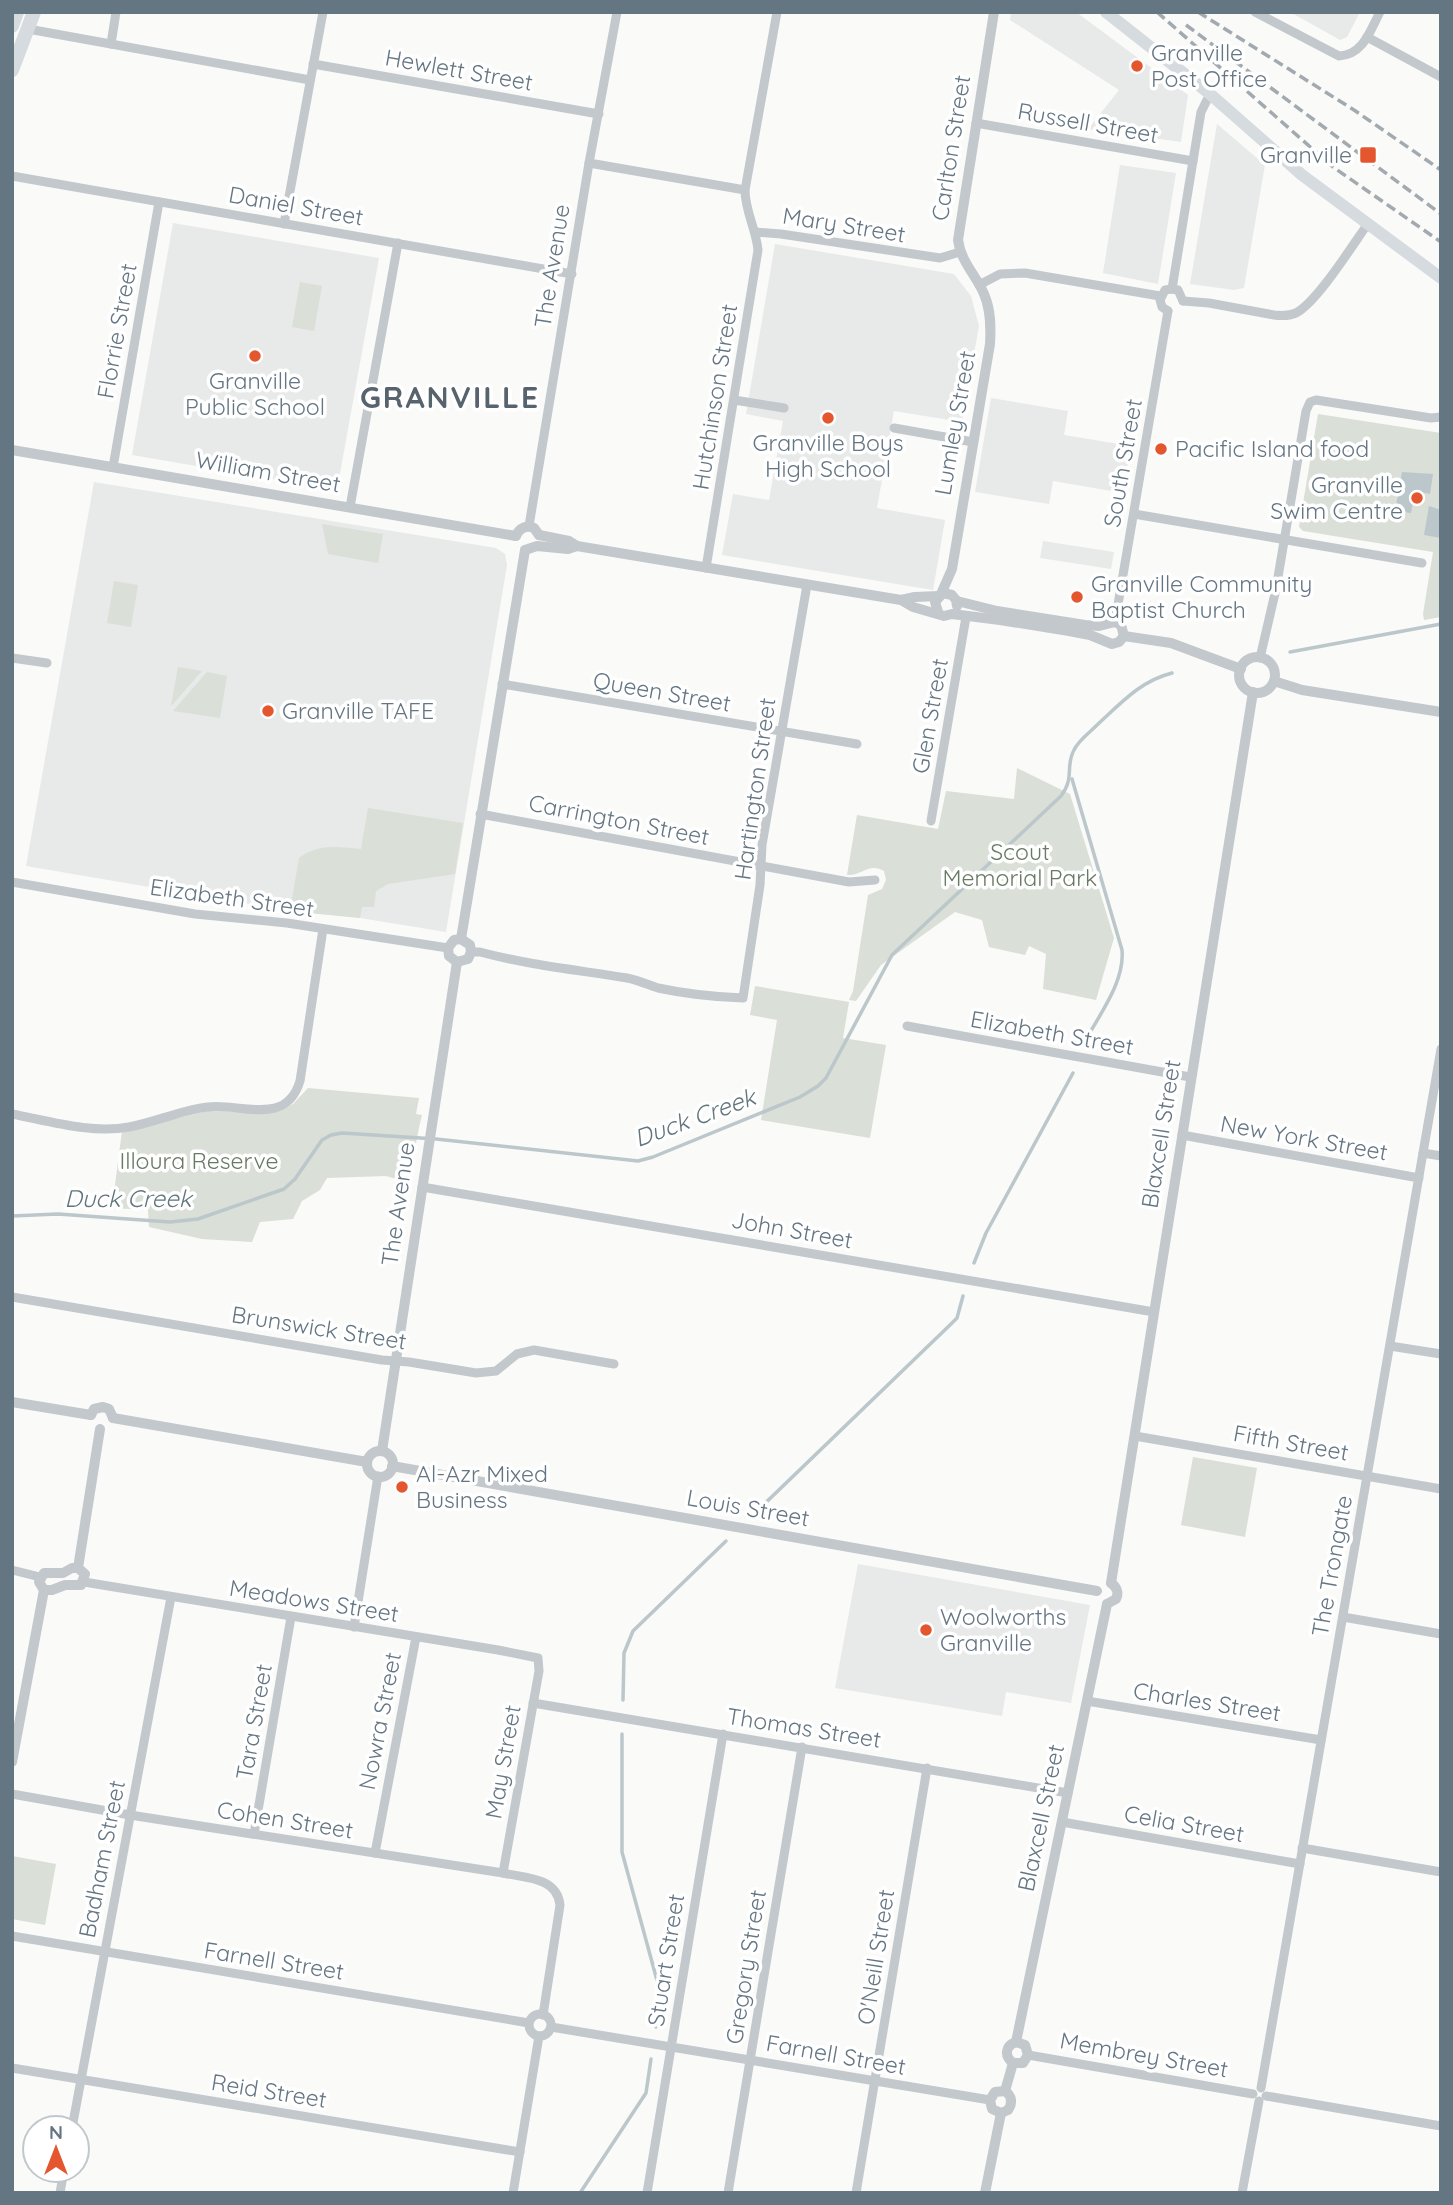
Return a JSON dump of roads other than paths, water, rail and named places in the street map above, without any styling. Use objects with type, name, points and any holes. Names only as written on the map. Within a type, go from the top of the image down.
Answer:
[{"type":"main road","points":[[12,26],[17,12]]},
{"type":"main road","points":[[12,70],[34,12]]},
{"type":"main road","points":[[1107,12],[1210,94],[1302,175],[1441,278]]},
{"type":"street","points":[[111,44],[116,12]]},
{"type":"street","points":[[284,223],[323,12]]},
{"type":"street","name":"The Avenue","points":[[529,526],[589,163],[617,12]]},
{"type":"street","points":[[589,163],[745,190],[777,12]]},
{"type":"street","name":"Carlton Street","points":[[979,285],[960,252],[958,234],[994,12]]},
{"type":"street","points":[[1255,12],[1331,54],[1348,56],[1359,49],[1380,12]]},
{"type":"street","points":[[28,29],[310,80]]},
{"type":"street","points":[[1367,37],[1441,77]]},
{"type":"street","name":"Hewlett Street","points":[[313,64],[599,114]]},
{"type":"street","points":[[1172,289],[1201,112],[1210,94]]},
{"type":"street","name":"Russell Street","points":[[976,123],[1193,161]]},
{"type":"street","name":"Daniel Street","points":[[12,176],[572,274]]},
{"type":"street","name":"Mary Street","points":[[745,190],[748,213],[755,232],[940,258],[960,252]]},
{"type":"street","name":"Florrie Street","points":[[113,467],[159,202]]},
{"type":"street","points":[[1183,301],[1274,315],[1295,313],[1311,300],[1367,225]]},
{"type":"street","name":"Hutchinson Street","points":[[706,568],[758,250],[755,232]]},
{"type":"street","points":[[350,507],[398,243]]},
{"type":"street","points":[[979,285],[1000,274],[1025,273],[1160,296]]},
{"type":"street","name":"Lumley Street","points":[[940,595],[952,569],[990,344],[988,306],[979,285]]},
{"type":"street","points":[[1172,289],[1180,293],[1183,301],[1179,309],[1168,312],[1160,304],[1160,296],[1165,290],[1172,289]]},
{"type":"street","name":"South Street","points":[[1110,623],[1134,514],[1168,312]]},
{"type":"street","points":[[734,400],[784,408]]},
{"type":"street","points":[[1260,658],[1276,589],[1306,411],[1310,402],[1316,400],[1431,418],[1441,417]]},
{"type":"street","points":[[894,428],[973,442]]},
{"type":"street","name":"William Street","points":[[12,450],[516,536]]},
{"type":"street","points":[[1134,514],[1422,563]]},
{"type":"street","points":[[525,550],[517,543],[516,536],[522,528],[534,528],[538,540]]},
{"type":"street","points":[[538,540],[568,550],[577,546],[901,600],[913,607],[938,612],[944,616],[952,614],[1000,620],[1069,631],[1116,643],[1124,636],[1171,643],[1241,669]]},
{"type":"street","points":[[461,939],[525,550],[538,540]]},
{"type":"street","name":"Lumley Street","points":[[952,569],[956,599]]},
{"type":"street","name":"Hartington Street","points":[[471,952],[635,980],[674,990],[743,998],[760,885],[762,845],[807,584]]},
{"type":"street","points":[[901,600],[950,594],[956,599],[997,611],[1085,625],[1121,625],[1124,636]]},
{"type":"street","points":[[938,612],[935,602],[940,595]]},
{"type":"street","points":[[952,614],[956,610],[956,599]]},
{"type":"street","name":"Glen Street","points":[[931,821],[966,617]]},
{"type":"street","points":[[1105,641],[1102,631],[1110,623]]},
{"type":"street","points":[[12,657],[47,663]]},
{"type":"street","points":[[1260,658],[1273,666],[1274,681],[1266,691],[1253,692],[1242,684],[1241,669],[1247,661],[1260,658]]},
{"type":"street","points":[[1274,681],[1302,690],[1441,712]]},
{"type":"street","name":"Queen Street","points":[[502,684],[857,744]]},
{"type":"street","name":"Blaxcell Street","points":[[1111,1583],[1253,692]]},
{"type":"street","name":"Carrington Street","points":[[480,814],[849,882],[875,880]]},
{"type":"street","name":"Elizabeth Street","points":[[12,882],[195,914],[287,923],[448,948]]},
{"type":"street","points":[[12,1114],[90,1128],[127,1128],[205,1107],[266,1110],[288,1103],[296,1096],[300,1081],[323,929]]},
{"type":"street","points":[[461,939],[470,945],[471,952],[468,959],[457,962],[449,956],[448,948],[454,940],[461,939]]},
{"type":"street","name":"The Avenue","points":[[382,1451],[457,962]]},
{"type":"street","name":"Elizabeth Street","points":[[907,1026],[1190,1077]]},
{"type":"street","name":"The Trongate","points":[[1242,2193],[1441,1049]]},
{"type":"street","name":"New York Street","points":[[1182,1135],[1419,1178]]},
{"type":"street","points":[[1423,1153],[1441,1156]]},
{"type":"street","name":"John Street","points":[[422,1187],[1154,1312]]},
{"type":"street","name":"Brunswick Street","points":[[12,1297],[396,1362],[477,1373],[496,1371],[517,1354],[534,1350],[614,1364]]},
{"type":"street","points":[[1390,1346],[1441,1354]]},
{"type":"street","points":[[12,1402],[91,1415]]},
{"type":"street","points":[[103,1407],[109,1409],[113,1418],[109,1427],[100,1429],[92,1424],[91,1415],[94,1409],[103,1407]]},
{"type":"street","points":[[113,1418],[367,1462]]},
{"type":"street","points":[[78,1568],[100,1429]]},
{"type":"street","name":"Fifth Street","points":[[1135,1436],[1441,1489]]},
{"type":"street","points":[[382,1451],[391,1458],[392,1466],[388,1473],[378,1476],[371,1473],[367,1462],[371,1455],[382,1451]]},
{"type":"street","name":"Louis Street","points":[[392,1466],[1097,1591]]},
{"type":"street","points":[[354,1627],[378,1476]]},
{"type":"street","points":[[78,1568],[85,1574],[84,1582],[79,1586],[65,1585],[44,1590],[39,1585],[40,1577],[47,1572],[62,1573],[78,1568]]},
{"type":"street","points":[[12,1570],[40,1577]]},
{"type":"street","name":"Meadows Street","points":[[84,1582],[538,1658]]},
{"type":"street","points":[[1111,1583],[1118,1590],[1118,1596],[1107,1604],[1101,1601],[1097,1591],[1102,1584],[1111,1583]]},
{"type":"street","points":[[12,1762],[17,1704],[44,1590]]},
{"type":"street","name":"Badham Street","points":[[75,2114],[171,1597]]},
{"type":"street","name":"Blaxcell Street","points":[[1016,2042],[1107,1604]]},
{"type":"street","name":"Tara Street","points":[[254,1834],[291,1617]]},
{"type":"street","points":[[1343,1617],[1441,1634]]},
{"type":"street","name":"Nowra Street","points":[[375,1853],[416,1637]]},
{"type":"street","name":"May Street","points":[[503,1873],[540,1665],[538,1658]]},
{"type":"street","name":"Charles Street","points":[[1087,1701],[1321,1740]]},
{"type":"street","name":"Thomas Street","points":[[533,1703],[1068,1793]]},
{"type":"street","name":"Stuart Street","points":[[647,2193],[723,1734]]},
{"type":"street","name":"Gregory Street","points":[[728,2193],[802,1748]]},
{"type":"street","name":"O'Neill Street","points":[[856,2193],[927,1768]]},
{"type":"street","name":"Cohen Street","points":[[12,1794],[503,1873],[551,1885],[559,1896],[560,1905],[543,2015]]},
{"type":"street","name":"Celia Street","points":[[1062,1822],[1300,1864]]},
{"type":"street","points":[[1302,1848],[1441,1872]]},
{"type":"street","name":"Farnell Street","points":[[12,1936],[529,2023]]},
{"type":"street","points":[[543,2015],[550,2021],[551,2027],[548,2033],[539,2036],[533,2033],[529,2023],[533,2017],[543,2015]]},
{"type":"street","name":"Farnell Street","points":[[551,2027],[990,2100]]},
{"type":"street","points":[[513,2193],[539,2036]]},
{"type":"street","points":[[1016,2042],[1026,2045],[1028,2055],[1023,2063],[1013,2063],[1008,2058],[1007,2051],[1010,2045],[1016,2042]]},
{"type":"street","name":"Membrey Street","points":[[1028,2055],[1441,2126]]},
{"type":"street","points":[[1004,2091],[1013,2063]]},
{"type":"street","name":"Reid Street","points":[[12,2068],[520,2152]]},
{"type":"street","points":[[1004,2091],[1010,2096],[1011,2104],[1008,2110],[1001,2113],[992,2109],[990,2100],[995,2092],[1004,2091]]},
{"type":"street","points":[[985,2193],[1001,2113]]},
{"type":"waterway","name":"Duck Creek","points":[[1290,652],[1441,624]]},
{"type":"waterway","name":"Duck Creek","points":[[12,1216],[58,1214],[170,1222],[198,1219],[284,1189],[295,1179],[322,1140],[342,1133],[436,1139],[638,1161],[800,1097],[826,1078],[892,955],[1061,796],[1068,783],[1071,756],[1084,737],[1140,687],[1172,673]]},
{"type":"waterway","points":[[1072,779],[1122,950],[1122,962],[1115,986],[1084,1043]]},
{"type":"waterway","points":[[974,1263],[986,1233],[1073,1073]]},
{"type":"waterway","points":[[755,1513],[957,1318],[963,1296]]},
{"type":"waterway","points":[[623,1700],[624,1653],[633,1631],[726,1541]]},
{"type":"waterway","points":[[622,1734],[622,1852],[661,1995],[656,2027]]},
{"type":"waterway","points":[[580,2193],[646,2093],[651,2059]]},
{"type":"railway","points":[[1157,12],[1333,167],[1441,242]]},
{"type":"railway","points":[[1198,12],[1354,110],[1441,170]]},
{"type":"railway","points":[[1186,25],[1441,214]]},
{"type":"place","name":"Granville Post Office","points":[[1137,66]]},
{"type":"place","name":"Granville","points":[[1368,155]]},
{"type":"place","name":"Granville Public School","points":[[255,356]]},
{"type":"place","name":"Granville Boys High School","points":[[828,418]]},
{"type":"place","name":"Pacific Island food","points":[[1161,449]]},
{"type":"place","name":"Granville Swim Centre","points":[[1417,498]]},
{"type":"place","name":"Granville Community Baptist Church","points":[[1077,597]]},
{"type":"place","name":"Granville TAFE","points":[[268,711]]},
{"type":"place","name":"Al-Azr Mixed Business","points":[[402,1487]]},
{"type":"place","name":"Woolworths Granville","points":[[926,1630]]},
{"type":"district","name":"GRANVILLE","points":[[450,398]]},
{"type":"park label","name":"Scout Memorial Park","points":[[1020,865]]},
{"type":"park label","name":"Illoura Reserve","points":[[199,1161]]}]
